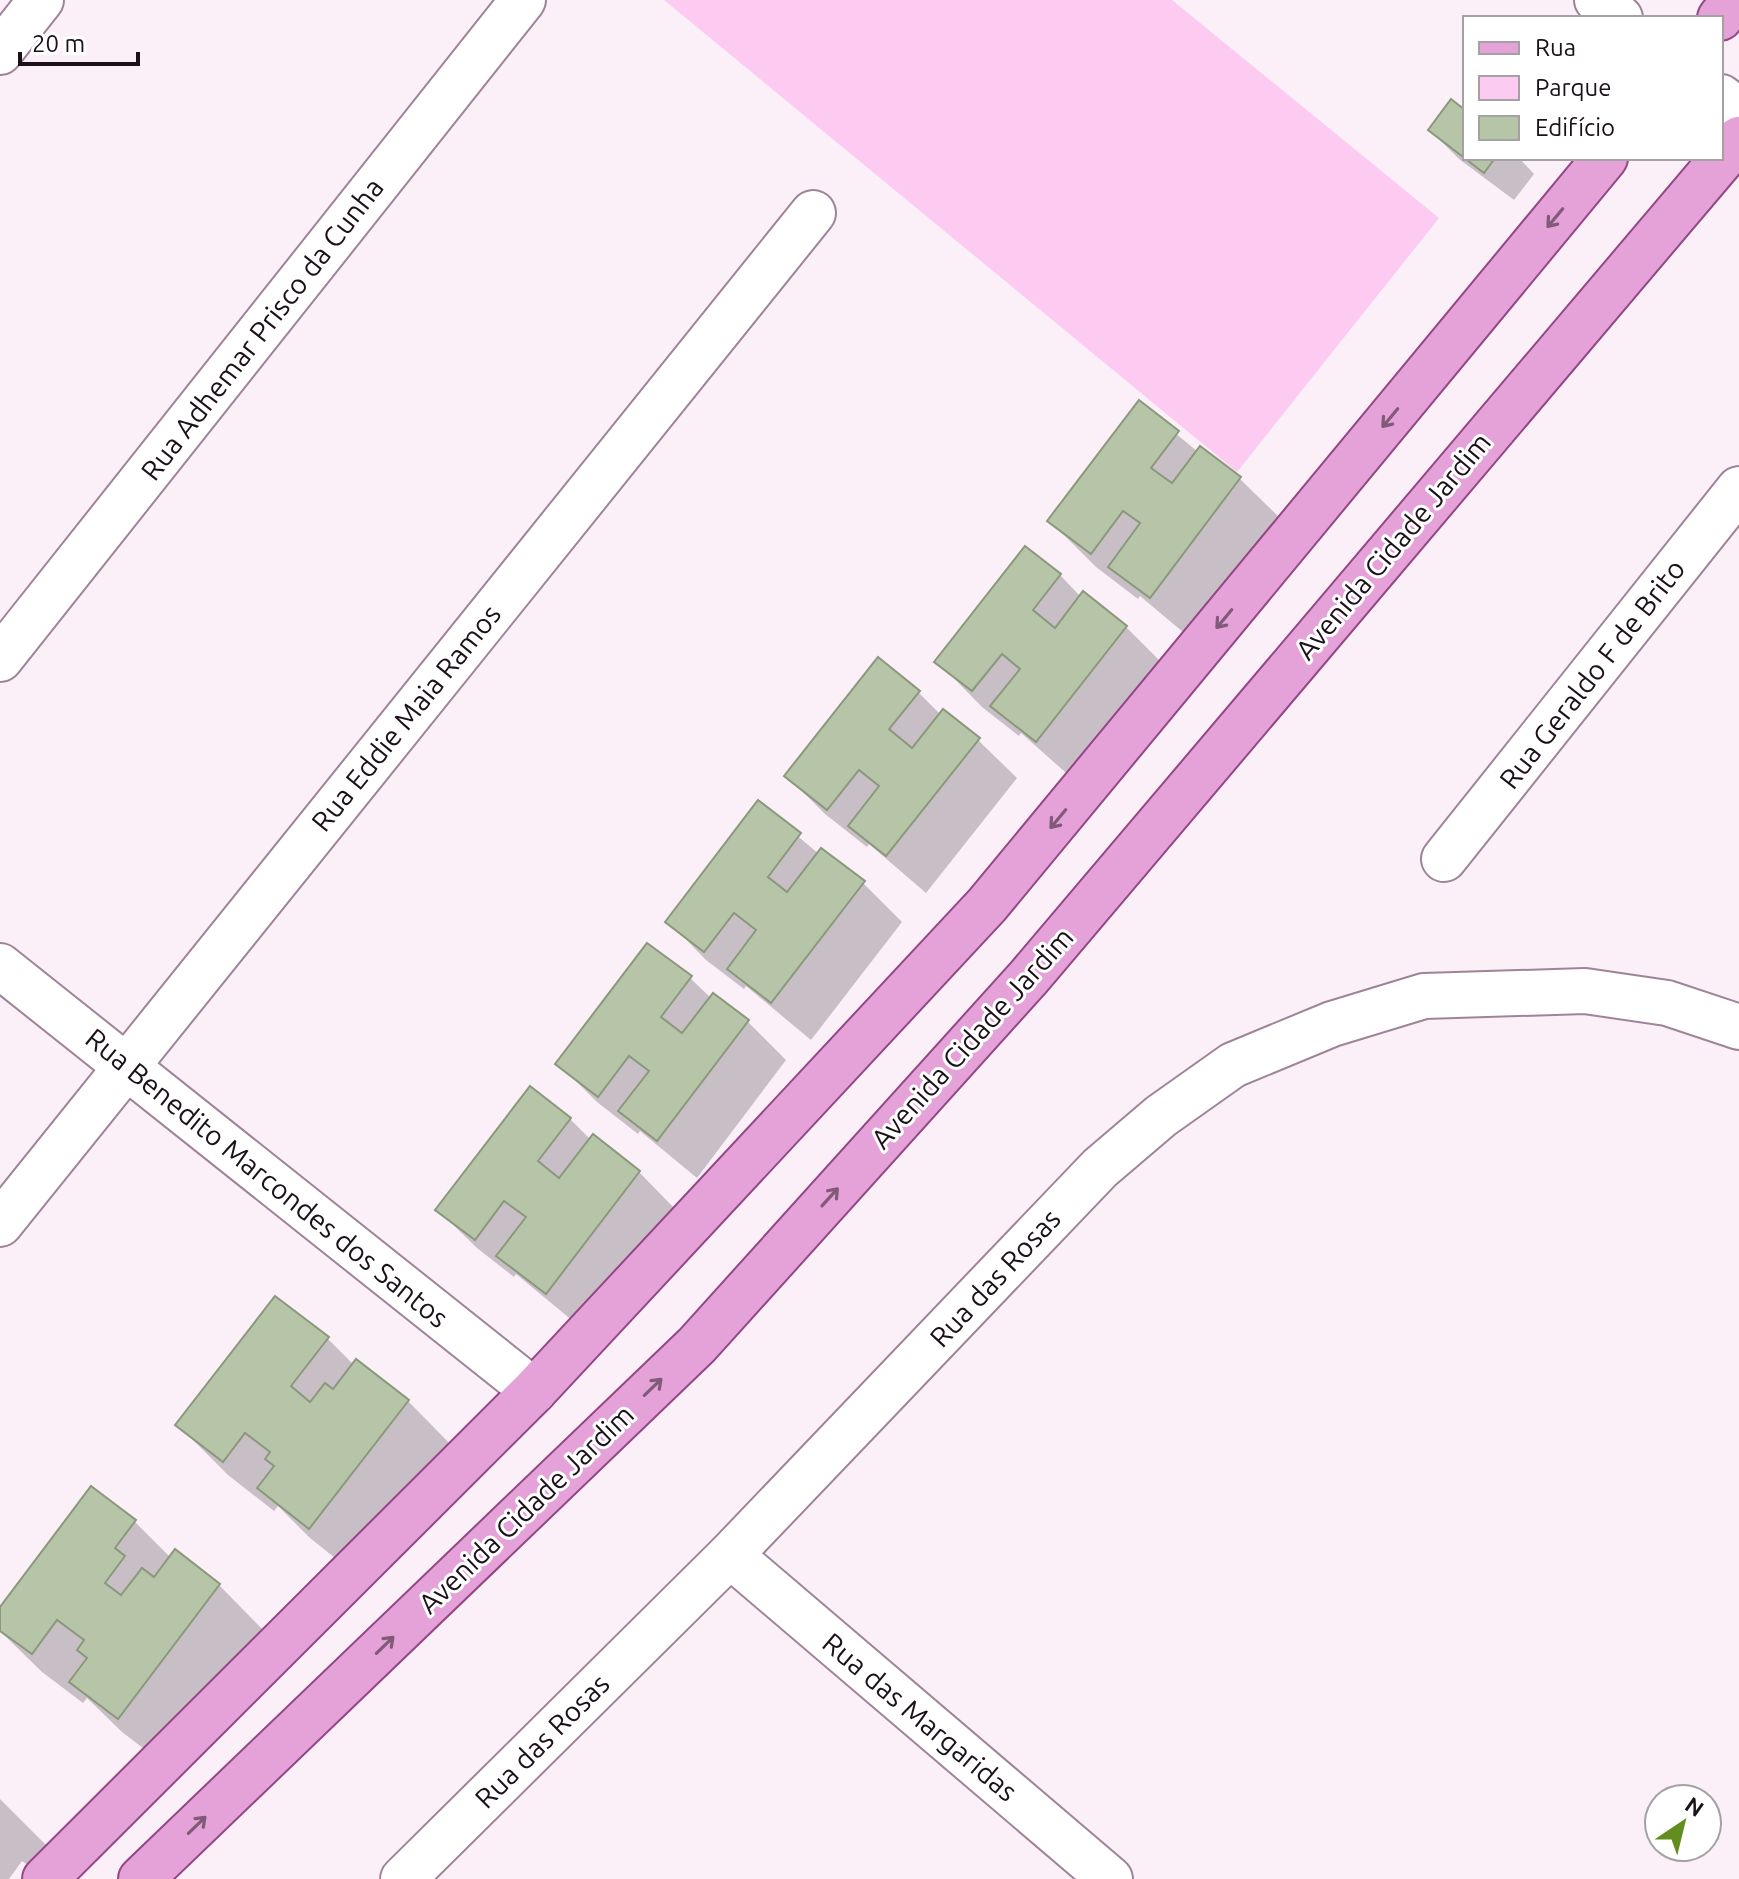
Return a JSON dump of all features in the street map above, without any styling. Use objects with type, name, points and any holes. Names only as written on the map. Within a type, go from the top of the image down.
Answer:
[{"type":"main road","points":[[1722,16],[1734,0]]},
{"type":"main road","name":"Avenida Cidade Jardim","points":[[1723,158],[1739,139]]},
{"type":"main road","points":[[45,1879],[534,1391],[987,905],[1603,160]]},
{"type":"main road","name":"Avenida Cidade Jardim","points":[[141,1879],[697,1345],[1029,977],[1721,160]]},
{"type":"street","points":[[0,52],[41,0]]},
{"type":"street","name":"Rua Adhemar Prisco da Cunha","points":[[0,659],[523,0]]},
{"type":"street","points":[[1597,0],[1617,16]]},
{"type":"street","points":[[1723,99],[1739,111]]},
{"type":"street","name":"Rua Eddie Maia Ramos","points":[[0,1224],[813,213]]},
{"type":"street","name":"Rua Geraldo F de Brito","points":[[1444,859],[1739,489]]},
{"type":"street","name":"Rua Benedito Marcondes dos Santos","points":[[0,966],[534,1391]]},
{"type":"street","name":"Rua das Rosas","points":[[403,1879],[730,1555],[1100,1168],[1161,1116],[1233,1065],[1332,1024],[1424,996],[1585,991],[1667,1003],[1739,1027]]},
{"type":"street","name":"Rua das Margaridas","points":[[730,1555],[1110,1879]]},
{"type":"green space","points":[[664,0],[1172,0],[1439,218],[1237,472]]},
{"type":"building","points":[[1451,99],[1463,108],[1463,157],[1428,130]]},
{"type":"building","points":[[1467,160],[1494,160],[1484,173]]},
{"type":"building","points":[[1139,400],[1179,431],[1151,468],[1172,483],[1200,446],[1241,477],[1150,598],[1108,567],[1140,523],[1123,511],[1091,554],[1047,521]]},
{"type":"building","points":[[1025,546],[1061,574],[1033,610],[1055,628],[1083,591],[1127,626],[1036,742],[990,706],[1020,669],[1002,654],[972,691],[934,662]]},
{"type":"building","points":[[878,657],[920,691],[889,729],[912,748],[943,709],[980,738],[886,856],[848,826],[879,786],[859,770],[827,810],[784,776]]},
{"type":"building","points":[[758,800],[801,833],[768,877],[787,892],[821,848],[865,881],[771,1003],[727,969],[756,930],[734,913],[704,952],[665,922]]},
{"type":"building","points":[[647,943],[692,976],[661,1017],[682,1033],[713,993],[749,1020],[657,1141],[618,1111],[649,1071],[629,1056],[598,1097],[555,1064]]},
{"type":"building","points":[[530,1086],[571,1118],[538,1161],[559,1178],[593,1134],[640,1171],[546,1294],[496,1256],[526,1217],[504,1201],[475,1240],[435,1210]]},
{"type":"building","points":[[275,1296],[329,1337],[291,1386],[310,1402],[325,1383],[333,1389],[356,1359],[409,1400],[309,1529],[257,1488],[274,1466],[265,1459],[270,1452],[245,1433],[223,1462],[175,1425]]},
{"type":"building","points":[[91,1486],[136,1520],[115,1548],[125,1556],[105,1583],[121,1595],[142,1568],[154,1577],[175,1549],[220,1584],[118,1719],[69,1682],[87,1658],[77,1650],[84,1640],[57,1620],[32,1654],[0,1631],[0,1607]]}]
